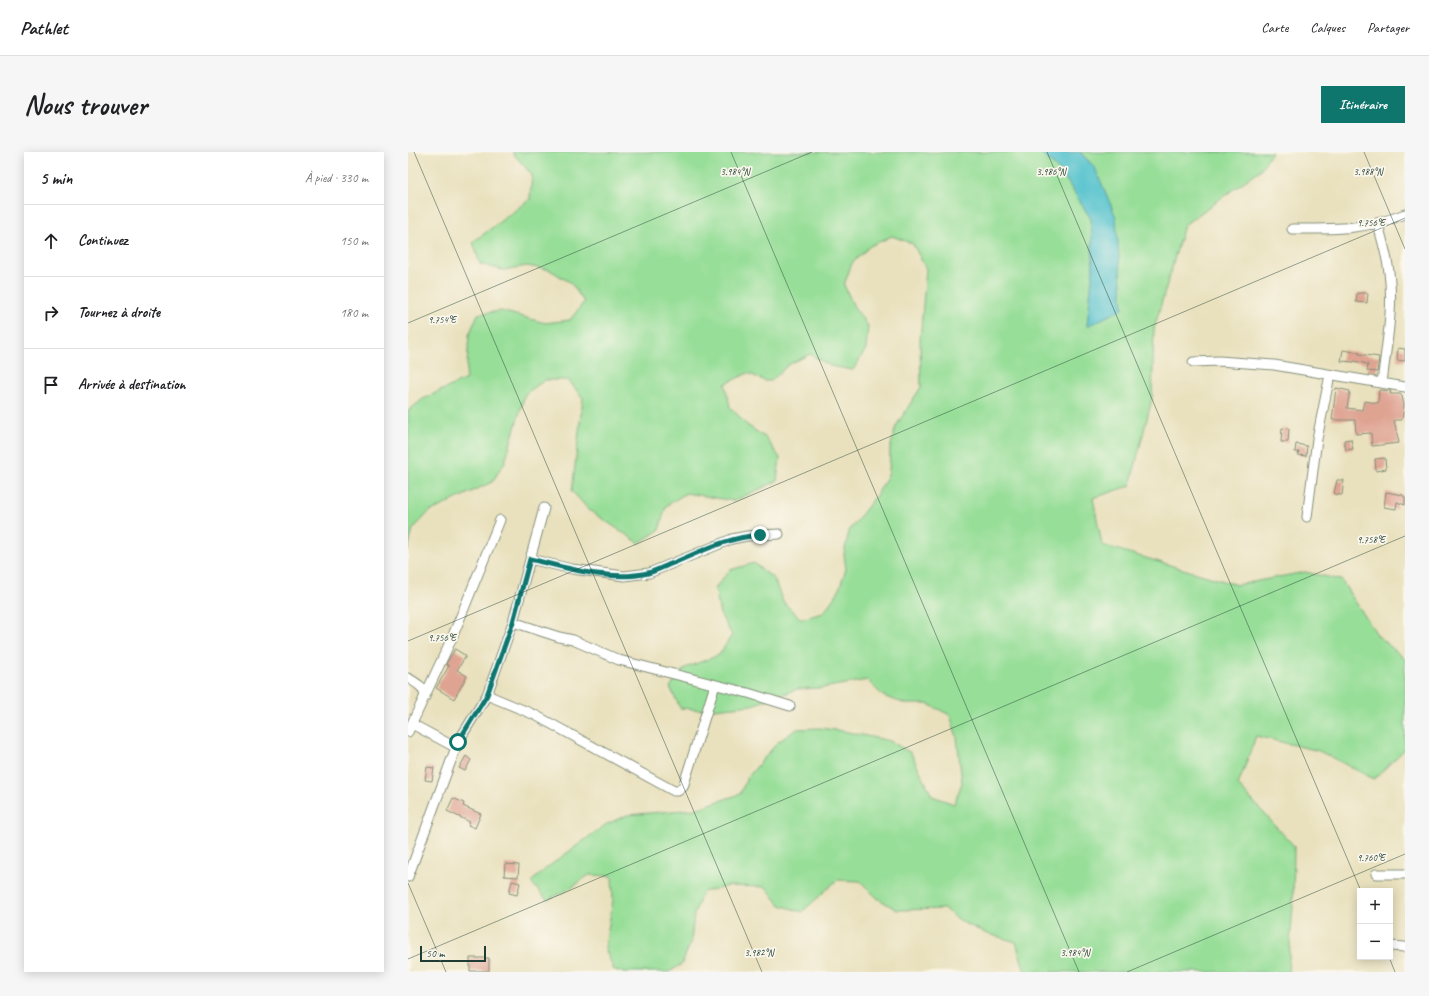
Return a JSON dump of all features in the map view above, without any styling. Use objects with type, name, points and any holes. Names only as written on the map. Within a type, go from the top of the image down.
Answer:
[{"type":"street","points":[[1292,229],[1339,229],[1361,227],[1378,224],[1405,214]]},
{"type":"street","points":[[1378,224],[1385,247],[1389,272],[1390,299],[1389,325],[1382,383]]},
{"type":"street","points":[[1193,362],[1219,361],[1274,365],[1405,387]]},
{"type":"street","points":[[1307,517],[1317,439],[1330,375]]},
{"type":"street","points":[[408,877],[458,742],[487,695],[513,622],[544,508]]},
{"type":"street","points":[[458,742],[451,744],[410,728],[452,638],[500,520]]},
{"type":"street","points":[[530,559],[572,569],[624,576],[648,573],[732,539],[746,536],[779,534]]},
{"type":"street","points":[[513,622],[558,637],[573,640],[619,660],[790,706]]},
{"type":"street","points":[[408,678],[420,685],[424,691],[425,697]]},
{"type":"street","points":[[487,695],[535,715],[674,791],[678,791],[683,787],[715,685]]},
{"type":"street","points":[[1376,874],[1405,874]]},
{"type":"street","points":[[1393,946],[1405,947]]},
{"type":"green space","points":[[512,152],[1040,152],[1062,173],[1091,219],[1093,270],[1087,325],[1123,309],[1095,168],[1080,152],[1272,152],[1260,170],[1184,225],[1154,329],[1152,399],[1130,486],[1093,498],[1102,545],[1237,585],[1305,572],[1341,580],[1378,636],[1405,659],[1405,749],[1374,779],[1319,751],[1256,736],[1238,785],[1294,846],[1293,906],[1288,972],[1025,972],[1016,942],[985,933],[964,923],[944,909],[897,910],[877,898],[860,881],[837,880],[802,912],[780,905],[766,887],[728,886],[703,892],[694,914],[691,941],[682,964],[669,972],[620,972],[614,970],[605,948],[613,900],[612,876],[589,875],[570,889],[547,900],[531,882],[548,867],[605,825],[627,815],[695,809],[740,794],[747,778],[778,742],[797,729],[820,728],[843,731],[890,741],[911,753],[932,796],[954,804],[962,783],[957,737],[950,715],[928,704],[906,704],[883,696],[867,680],[822,688],[798,689],[752,705],[704,710],[680,708],[670,687],[685,668],[719,655],[732,635],[720,614],[715,588],[730,570],[754,563],[774,579],[783,602],[801,619],[823,613],[838,592],[846,569],[844,554],[849,531],[878,493],[889,473],[890,449],[896,426],[921,387],[920,341],[926,269],[913,244],[892,236],[870,246],[852,263],[844,285],[854,307],[868,326],[866,349],[853,370],[830,366],[810,354],[788,365],[771,381],[765,381],[748,373],[725,384],[730,407],[747,425],[766,438],[780,458],[777,481],[734,501],[686,493],[666,506],[659,530],[639,543],[589,510],[572,491],[583,398],[568,380],[545,380],[525,394],[505,462],[492,482],[429,512],[413,529],[408,550],[408,411],[423,399],[466,379],[469,335],[478,314],[501,311],[545,323],[570,320],[584,302],[571,283],[550,270],[527,266],[503,270],[480,264],[473,242],[530,199],[532,175]]},
{"type":"water","points":[[1040,152],[1080,152],[1095,168],[1116,217],[1123,309],[1087,326],[1093,270],[1091,219],[1062,173]]},
{"type":"building","points":[[1357,293],[1368,293],[1367,303],[1356,302]]},
{"type":"building","points":[[1398,348],[1405,349],[1405,361],[1397,360]]},
{"type":"building","points":[[1343,350],[1379,357],[1377,372],[1367,371],[1368,364],[1354,361],[1341,361]]},
{"type":"building","points":[[1336,388],[1350,391],[1347,408],[1362,410],[1364,401],[1378,403],[1379,390],[1391,391],[1390,394],[1400,394],[1404,405],[1402,420],[1394,420],[1399,443],[1372,446],[1371,433],[1356,434],[1355,420],[1332,420]]},
{"type":"building","points":[[1282,428],[1289,429],[1288,442],[1281,442]]},
{"type":"building","points":[[1351,439],[1353,449],[1346,450],[1344,440]]},
{"type":"building","points":[[1296,444],[1307,446],[1306,456],[1298,455],[1299,452],[1295,452]]},
{"type":"building","points":[[1385,458],[1386,469],[1376,471],[1375,459]]},
{"type":"building","points":[[1337,480],[1344,480],[1342,495],[1334,494]]},
{"type":"building","points":[[1386,492],[1403,495],[1405,497],[1405,505],[1397,502],[1396,509],[1384,507]]},
{"type":"building","points":[[455,649],[466,656],[457,670],[467,676],[454,699],[436,688],[449,666],[446,664]]},
{"type":"building","points":[[466,756],[471,760],[465,771],[459,768]]},
{"type":"building","points":[[427,767],[434,768],[432,781],[425,780]]},
{"type":"building","points":[[453,798],[464,803],[463,806],[481,814],[475,828],[468,825],[470,822],[447,811]]},
{"type":"building","points":[[505,864],[519,865],[518,877],[504,876]]},
{"type":"building","points":[[512,881],[520,883],[517,895],[509,893]]},
{"type":"building","points":[[470,958],[489,958],[489,971],[470,971]]},
{"type":"route","points":[[458,742],[487,695],[513,622],[530,559],[572,569],[624,576],[648,573],[732,539],[760,535]]}]
